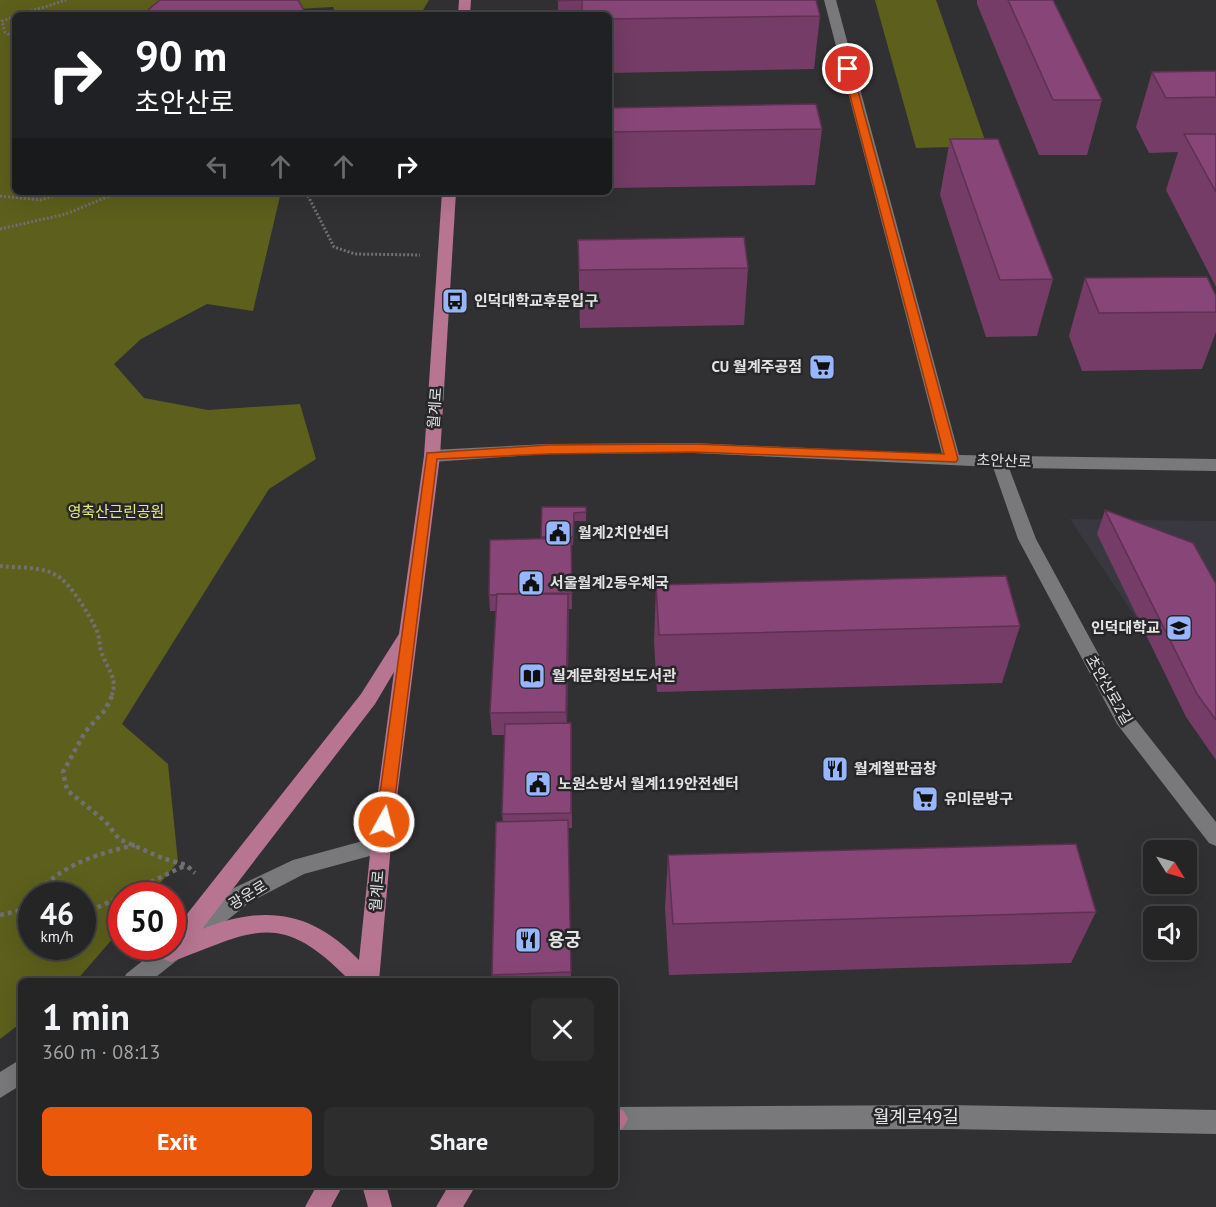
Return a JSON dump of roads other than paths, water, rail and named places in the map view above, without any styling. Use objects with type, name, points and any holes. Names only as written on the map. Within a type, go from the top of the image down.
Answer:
[{"type":"main road","name":"월계로","points":[[367,978],[381,845],[432,456],[449,195]]},
{"type":"main road","points":[[186,933],[368,699],[408,633]]},
{"type":"main road","points":[[186,945],[213,933],[245,923],[295,927],[329,946],[364,978]]},
{"type":"main road","points":[[317,1207],[329,1188]]},
{"type":"main road","points":[[375,1188],[380,1207]]},
{"type":"main road","points":[[448,1207],[462,1188]]},
{"type":"street","points":[[830,0],[952,459]]},
{"type":"street","name":"초안산로","points":[[432,456],[548,450],[693,448],[999,462],[1216,465]]},
{"type":"street","name":"초안산로2길","points":[[999,462],[1027,539],[1124,719],[1216,837]]},
{"type":"street","name":"광운로","points":[[186,940],[242,895],[300,866],[381,845]]},
{"type":"street","name":"광운로","points":[[138,978],[161,960]]},
{"type":"street","points":[[0,1087],[18,1072]]},
{"type":"street","name":"월계로49길","points":[[618,1119],[948,1117],[1216,1122]]},
{"type":"place","name":"인덕대학교후문입구","points":[[455,301]]},
{"type":"place","name":"CU 월계주공점","points":[[822,367]]},
{"type":"place","name":"월계2치안센터","points":[[558,533]]},
{"type":"place","name":"서울월계2동우체국","points":[[531,583]]},
{"type":"place","name":"인덕대학교","points":[[1179,628]]},
{"type":"place","name":"월계문화정보도서관","points":[[532,676]]},
{"type":"place","name":"월계철판곱창","points":[[835,769]]},
{"type":"place","name":"노원소방서 월계119안전센터","points":[[538,784]]},
{"type":"place","name":"유미문방구","points":[[925,799]]},
{"type":"place","name":"용궁","points":[[528,940]]},
{"type":"park label","name":"영축산근린공원","points":[[116,512]]}]
